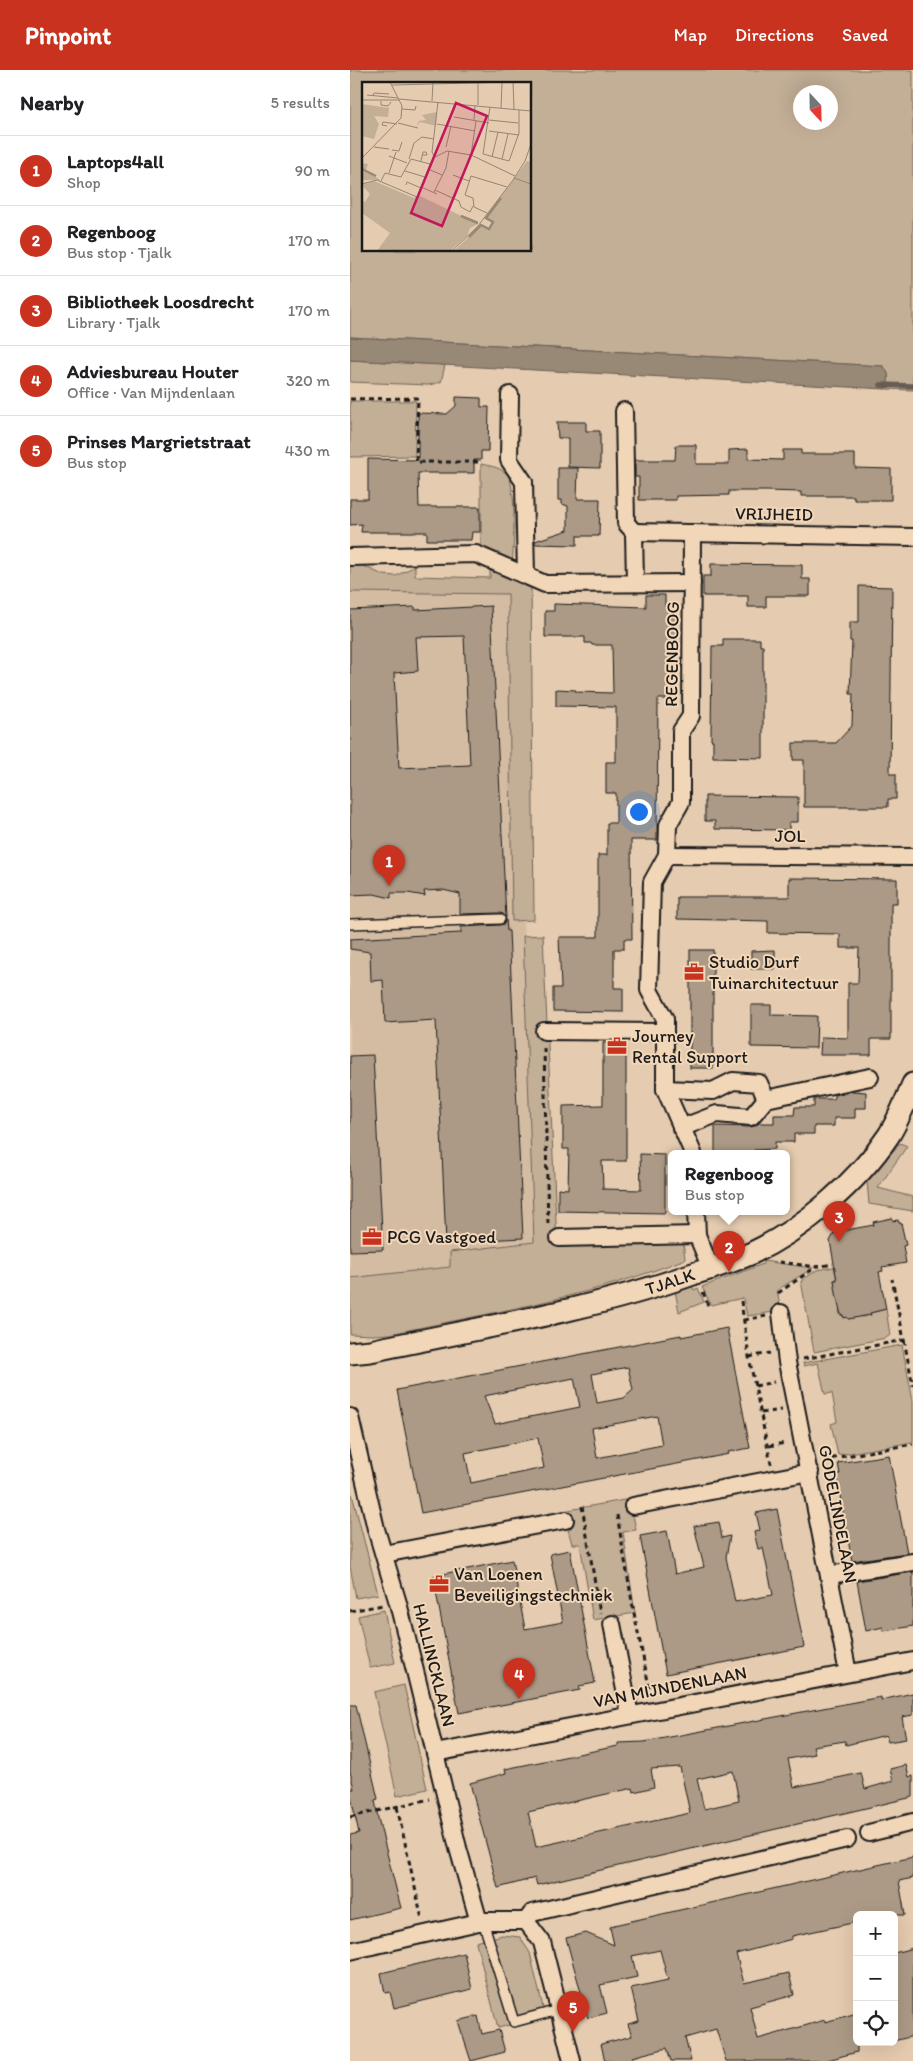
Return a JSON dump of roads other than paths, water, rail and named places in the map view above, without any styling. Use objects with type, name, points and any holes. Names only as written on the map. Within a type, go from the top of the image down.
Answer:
[{"type":"street","points":[[510,396],[509,460],[524,482],[526,575]]},
{"type":"street","points":[[624,411],[626,523],[634,532],[635,582]]},
{"type":"street","name":"VRIJHEID","points":[[634,532],[913,537]]},
{"type":"street","name":"REGENBOOG","points":[[692,533],[691,716],[681,731],[681,802],[668,824],[667,855],[652,882],[649,990],[665,1019],[665,1089],[692,1150]]},
{"type":"street","points":[[350,557],[476,554],[545,584],[692,583]]},
{"type":"street","name":"JOL","points":[[667,855],[913,857]]},
{"type":"street","points":[[544,1031],[664,1032]]},
{"type":"street","points":[[681,1128],[717,1114],[751,1117],[766,1099],[870,1077]]},
{"type":"street","points":[[665,1089],[713,1091],[733,1081],[759,1083],[766,1099]]},
{"type":"street","name":"TJALK","points":[[350,1353],[370,1351],[604,1302],[711,1270],[750,1254],[814,1214],[843,1189],[889,1134],[911,1096]]},
{"type":"street","points":[[696,1215],[697,1235],[711,1270]]},
{"type":"street","points":[[559,1238],[697,1235]]},
{"type":"street","name":"GODELINDELAAN","points":[[780,1313],[787,1362],[848,1673]]},
{"type":"street","name":"HALLINCKLAAN","points":[[350,1418],[458,1848],[481,1922]]},
{"type":"street","points":[[633,1506],[810,1472]]},
{"type":"street","points":[[384,1554],[566,1520]]},
{"type":"street","points":[[829,1575],[913,1562]]},
{"type":"street","points":[[612,1624],[630,1715]]},
{"type":"street","name":"VAN MIJNDENLAAN","points":[[435,1753],[913,1661]]},
{"type":"street","points":[[869,1833],[913,1822]]},
{"type":"street","points":[[526,1921],[532,1913],[847,1839]]},
{"type":"street","points":[[350,1951],[481,1922],[526,1921]]},
{"type":"street","points":[[526,1921],[542,1942],[572,2061]]},
{"type":"lane","points":[[350,924],[500,919]]},
{"type":"lane","points":[[481,1922],[514,2022],[558,2010]]},
{"type":"waterway","points":[[881,385],[913,386]]},
{"type":"place","name":"Laptops4all","points":[[389,886]]},
{"type":"place","name":"Studio Durf Tuinarchitectuur","points":[[694,972]]},
{"type":"place","name":"Journey Rental Support","points":[[617,1046]]},
{"type":"place","name":"PCG Vastgoed","points":[[372,1237]]},
{"type":"place","name":"Bibliotheek Loosdrecht","points":[[839,1242]]},
{"type":"place","name":"Regenboog","points":[[729,1272]]},
{"type":"place","name":"Van Loenen Beveiligingstechniek","points":[[439,1584]]},
{"type":"place","name":"Adviesbureau Houter","points":[[519,1699]]},
{"type":"place","name":"Prinses Margrietstraat","points":[[573,2032]]}]
